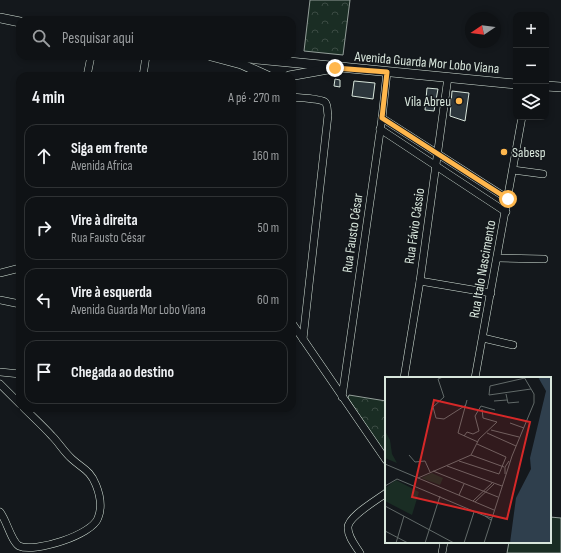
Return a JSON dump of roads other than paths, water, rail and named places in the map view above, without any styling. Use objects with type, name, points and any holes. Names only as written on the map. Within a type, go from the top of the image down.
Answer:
[{"type":"main road","points":[[0,18],[16,21]]},
{"type":"main road","points":[[226,60],[241,64],[260,72]]},
{"type":"main road","name":"Avenida Guarda Mor Lobo Viana","points":[[264,60],[314,64],[335,68],[513,84]]},
{"type":"main road","points":[[270,72],[273,61]]},
{"type":"main road","points":[[283,61],[285,72]]},
{"type":"main road","name":"Avenida Guarda Mor Lobo Viana","points":[[296,75],[335,68]]},
{"type":"main road","points":[[549,86],[561,87]]},
{"type":"street","points":[[88,72],[90,60]]},
{"type":"street","points":[[144,72],[145,60]]},
{"type":"street","name":"Rua Fausto César","points":[[342,397],[382,118],[387,72]]},
{"type":"street","name":"Rua Fávio Cássio","points":[[404,377],[420,281],[448,77]]},
{"type":"street","points":[[296,97],[320,100],[327,106],[328,115],[303,338]]},
{"type":"street","points":[[382,118],[508,199]]},
{"type":"street","name":"Rua Italo Nascimento","points":[[475,377],[521,120]]},
{"type":"street","points":[[380,129],[506,212]]},
{"type":"street","points":[[513,170],[543,174]]},
{"type":"street","points":[[497,258],[544,259]]},
{"type":"street","points":[[0,273],[16,269]]},
{"type":"street","points":[[420,281],[491,293]]},
{"type":"street","points":[[0,300],[16,303]]},
{"type":"street","points":[[296,328],[385,459]]},
{"type":"street","points":[[483,338],[513,345]]},
{"type":"street","points":[[0,372],[16,374]]},
{"type":"street","points":[[0,384],[16,400]]},
{"type":"street","points":[[0,512],[18,546],[27,549],[47,546],[79,534],[90,528],[98,519],[100,502],[91,474],[72,459],[28,412]]},
{"type":"street","points":[[360,553],[349,536],[347,526],[351,519],[385,494]]},
{"type":"street","points":[[442,553],[444,543]]},
{"type":"place","name":"Vila Abreu","points":[[459,101]]},
{"type":"place","name":"Sabesp","points":[[504,152]]}]
